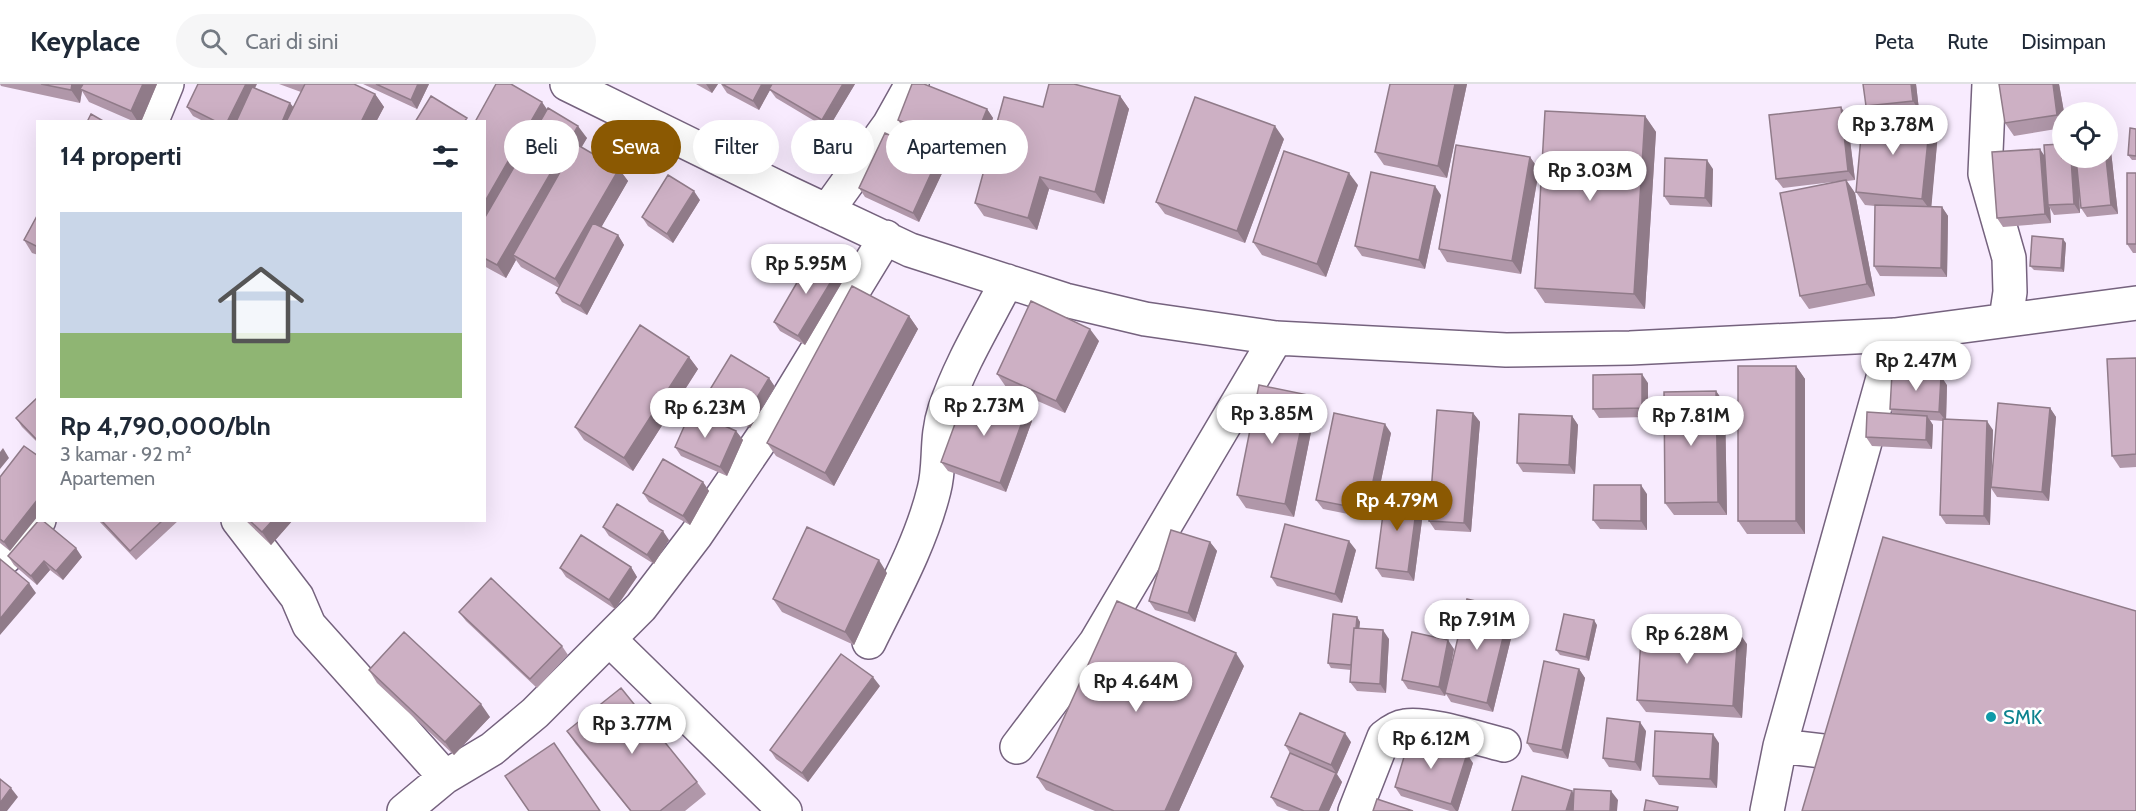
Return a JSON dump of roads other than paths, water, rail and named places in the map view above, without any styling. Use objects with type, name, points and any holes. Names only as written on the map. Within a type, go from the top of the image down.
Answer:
[{"type":"street","points":[[153,118],[167,84]]},
{"type":"street","points":[[567,84],[910,250],[1065,300],[1145,319],[1276,338],[1506,350],[1630,348],[1895,335],[2006,319],[2082,312],[2136,303]]},
{"type":"street","points":[[827,211],[889,125],[912,84]]},
{"type":"street","points":[[1989,84],[1985,174],[2009,258],[2010,292],[2006,319]]},
{"type":"street","points":[[404,811],[445,777],[492,749],[535,713],[641,607],[696,536],[777,416],[886,237]]},
{"type":"street","points":[[869,642],[906,567],[930,506],[935,487],[937,438],[945,409],[956,381],[1007,281]]},
{"type":"street","points":[[1767,811],[1780,746],[1895,335]]},
{"type":"street","points":[[1017,747],[1096,642],[1276,338]]},
{"type":"street","points":[[0,562],[29,535],[38,522]]},
{"type":"street","points":[[240,522],[297,597],[309,624],[445,777]]},
{"type":"street","points":[[609,639],[785,811]]},
{"type":"street","points":[[1355,811],[1384,737],[1393,730],[1404,726],[1421,726],[1504,745]]},
{"type":"street","points":[[1780,746],[1866,756],[1895,773]]},
{"type":"place","name":"SMK","points":[[1991,717]]}]
